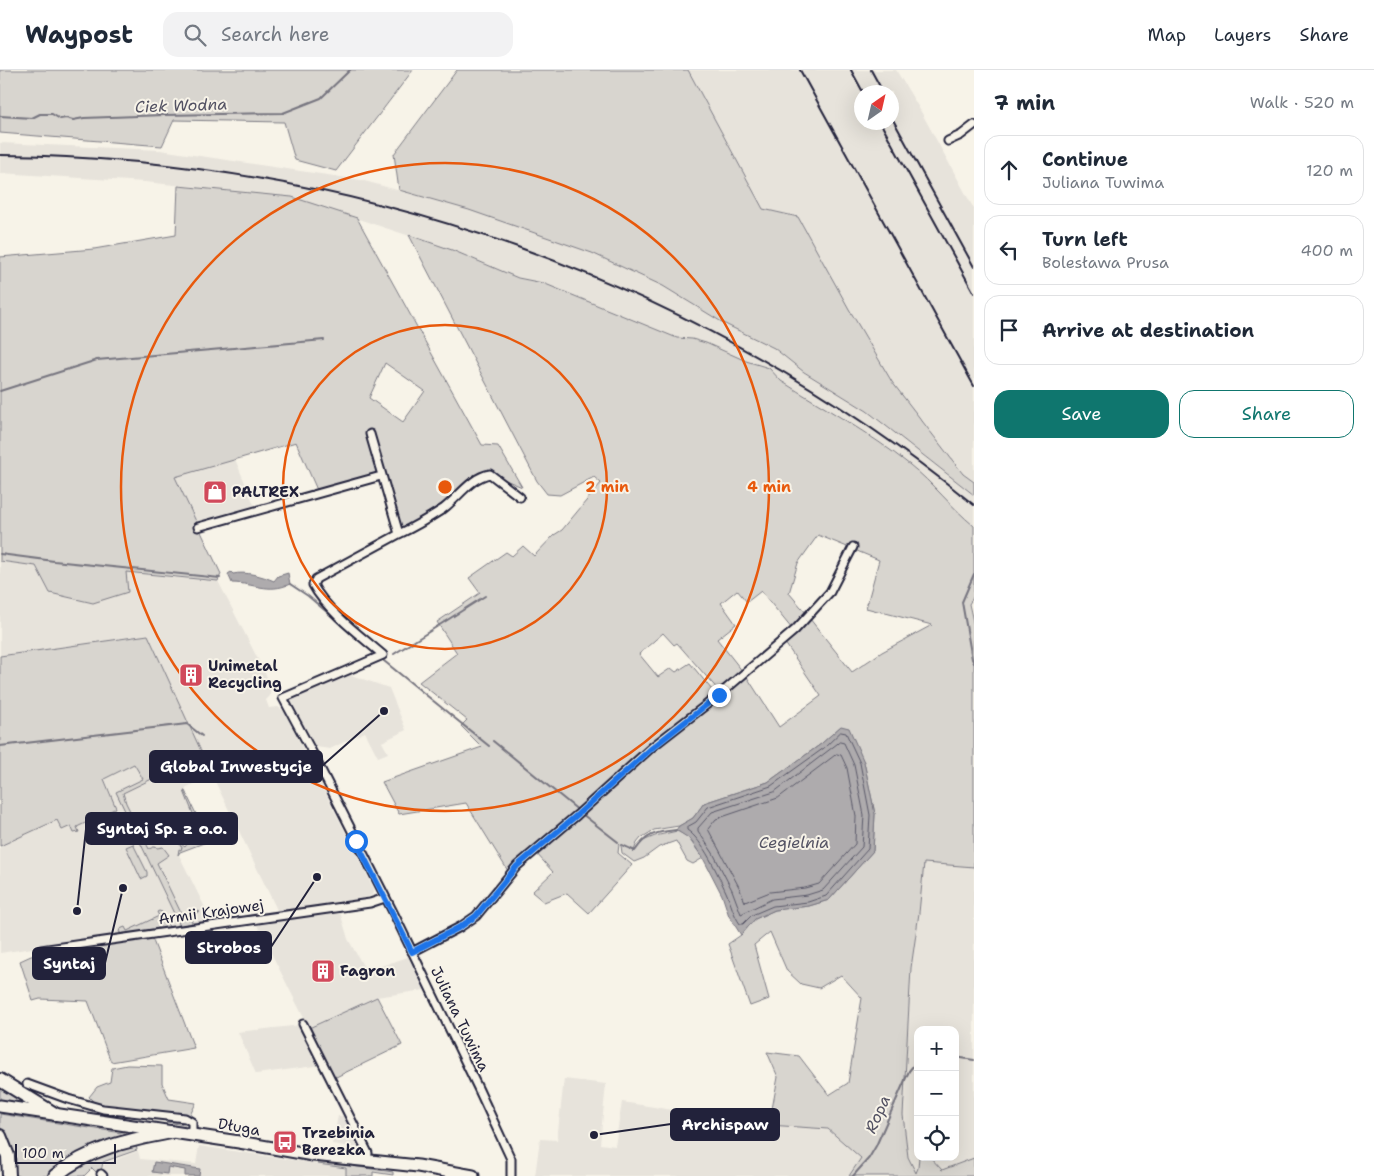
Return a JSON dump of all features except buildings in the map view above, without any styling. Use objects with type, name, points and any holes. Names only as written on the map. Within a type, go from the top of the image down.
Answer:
[{"type":"highway","points":[[0,1080],[56,1114]]},
{"type":"highway","points":[[55,1176],[72,1164],[102,1148],[120,1142],[171,1132]]},
{"type":"highway","points":[[0,1136],[8,1156],[9,1176]]},
{"type":"main road","name":"Długa","points":[[0,1106],[313,1154],[418,1166],[473,1176]]},
{"type":"street","points":[[948,141],[961,135],[974,125]]},
{"type":"street","points":[[370,434],[399,534]]},
{"type":"street","name":"Juliana Tuwima","points":[[511,1176],[512,1164],[507,1151],[412,952],[283,698],[383,655],[342,620],[317,593],[313,586],[316,579],[422,522],[445,507],[481,476],[490,474],[520,497]]},
{"type":"street","points":[[198,527],[381,476]]},
{"type":"street","points":[[412,952],[460,927],[476,916],[517,866],[652,748],[719,695],[795,630],[830,592],[854,548]]},
{"type":"street","name":"Armii Krajowej","points":[[41,950],[370,903],[385,898]]},
{"type":"street","points":[[303,1024],[368,1153],[367,1161]]},
{"type":"street","points":[[28,1084],[68,1100],[103,1109],[185,1118],[192,1122],[192,1135]]},
{"type":"shaded area","points":[[0,70],[413,70],[336,171],[295,160],[284,122],[174,120],[162,146],[0,133]]},
{"type":"shaded area","points":[[457,70],[688,70],[763,209],[798,217],[892,382],[963,474],[974,482],[974,495],[867,411],[804,372],[774,348],[725,324],[663,286],[592,253],[469,210],[399,190],[394,154]]},
{"type":"shaded area","points":[[688,70],[896,70],[974,209],[974,482],[963,474],[892,382],[798,217],[763,209]]},
{"type":"shaded area","points":[[0,143],[160,150],[361,180],[469,210],[592,253],[663,286],[725,324],[774,348],[804,372],[867,411],[974,495],[974,526],[960,515],[911,466],[881,444],[781,381],[769,368],[746,361],[692,339],[677,338],[543,283],[518,278],[452,250],[292,197],[145,182],[0,173]]},
{"type":"shaded area","points":[[178,186],[292,197],[357,218],[482,445],[498,446],[522,487],[490,471],[472,481],[435,511],[401,530],[383,473],[317,490],[296,442],[175,477],[221,574],[218,581],[126,572],[128,592],[93,603],[50,593],[36,566],[0,561],[0,257],[94,249],[176,235]],"holes":[[[385,363],[425,391],[403,422],[369,398]]]},
{"type":"shaded area","points":[[409,235],[452,250],[518,278],[543,283],[677,338],[692,339],[706,343],[746,361],[769,368],[781,381],[863,431],[895,453],[926,479],[974,526],[974,596],[969,604],[974,626],[974,867],[924,863],[911,968],[903,1115],[908,1157],[916,1173],[919,1161],[934,1161],[942,1170],[974,1158],[974,1176],[849,1176],[861,1158],[828,1129],[769,1125],[778,1077],[767,1052],[799,1056],[829,1095],[848,1083],[862,998],[841,975],[819,988],[801,984],[787,971],[770,932],[754,945],[769,999],[750,1006],[728,944],[741,935],[755,919],[775,910],[809,906],[829,900],[873,851],[875,814],[864,762],[841,726],[821,744],[768,782],[704,803],[693,818],[679,826],[654,830],[641,838],[633,853],[643,841],[677,831],[687,836],[703,858],[693,864],[687,861],[676,841],[659,847],[644,858],[634,862],[622,853],[619,844],[618,853],[632,865],[589,913],[567,893],[544,902],[532,892],[553,872],[536,853],[560,826],[508,871],[466,803],[399,814],[382,782],[482,747],[461,726],[467,720],[419,682],[457,653],[437,622],[480,593],[469,578],[506,552],[512,556],[523,546],[534,556],[554,535],[562,530],[601,483],[594,477],[560,495],[547,494],[537,481]],"holes":[[[818,535],[879,560],[866,608],[932,625],[882,652],[852,672],[810,619],[785,643],[821,696],[779,727],[747,677],[652,751],[716,695],[690,663],[676,672],[671,668],[658,677],[639,654],[663,633],[674,645],[677,643],[720,692],[743,672],[717,639],[736,624],[721,603],[737,590],[747,602],[761,591],[792,629],[807,614],[789,593],[798,563]]]},
{"type":"shaded area","name":"PALTREX","points":[[235,459],[255,507],[197,524],[174,477]]},
{"type":"shaded area","points":[[0,561],[36,566],[50,593],[93,603],[126,572],[218,581],[271,685],[270,696],[266,700],[269,708],[278,707],[284,711],[374,889],[372,895],[358,901],[278,912],[212,775],[187,787],[185,791],[209,841],[180,852],[179,855],[212,922],[0,953],[0,846],[111,794],[104,779],[134,764],[144,779],[148,635],[0,656]]},
{"type":"shaded area","points":[[148,635],[212,775],[205,778],[195,758],[123,793],[149,849],[156,846],[157,848],[163,847],[169,855],[157,863],[182,915],[195,910],[200,912],[191,914],[192,924],[180,926],[116,792],[143,779],[134,764],[104,779],[116,808],[77,827],[79,832],[74,833],[71,826],[62,830],[57,820],[0,846],[0,656]]},
{"type":"shaded area","points":[[348,674],[389,688],[406,730],[382,742],[388,753],[378,757],[365,732],[330,749],[316,747],[290,702],[296,693]]},
{"type":"shaded area","points":[[184,791],[209,841],[180,852],[178,855],[179,849],[181,850],[182,847],[180,846],[181,844],[185,847],[188,843],[185,839],[189,835],[193,839],[190,834],[197,830],[198,826]]},
{"type":"shaded area","points":[[133,844],[147,872],[147,876],[141,879],[126,847]]},
{"type":"shaded area","points":[[924,862],[974,867],[974,1176],[917,1176],[908,1157],[903,1115],[911,968]]},
{"type":"shaded area","points":[[157,912],[162,912],[169,927],[124,935],[119,932],[120,929],[125,927],[127,931],[159,916]]},
{"type":"shaded area","points":[[340,912],[348,939],[366,971],[408,957],[424,990],[377,997],[309,1028],[256,923]]},
{"type":"shaded area","points":[[152,938],[194,1048],[111,1062],[88,1001],[40,999],[33,1001],[20,961],[31,956]]},
{"type":"shaded area","points":[[377,997],[402,1045],[334,1078],[309,1028]]},
{"type":"shaded area","points":[[301,1025],[322,1065],[256,1074],[238,1032]]},
{"type":"shaded area","points":[[127,1065],[162,1066],[162,1083],[169,1099],[196,1103],[185,1125],[166,1122],[159,1113],[98,1106],[89,1097],[97,1087],[110,1082],[112,1068]]},
{"type":"shaded area","points":[[564,1079],[606,1084],[600,1144],[615,1146],[622,1102],[769,1125],[828,1129],[862,1158],[849,1176],[535,1176],[540,1139],[557,1140]]},
{"type":"shaded area","points":[[0,1086],[30,1104],[0,1100]]},
{"type":"shaded area","points":[[0,1114],[135,1135],[51,1176],[15,1176],[11,1146],[0,1127]]},
{"type":"shaded area","points":[[338,1116],[346,1116],[362,1149],[332,1144]]},
{"type":"shaded area","points":[[136,1144],[137,1150],[103,1162],[101,1172],[98,1169],[96,1172],[92,1168],[84,1176],[62,1176],[89,1158]]},
{"type":"shaded area","points":[[199,1146],[347,1168],[347,1176],[105,1176],[102,1173],[104,1164],[138,1151],[140,1159],[196,1164]]},
{"type":"shaded area","points":[[317,1161],[393,1172],[393,1175],[373,1172],[373,1176],[346,1176],[346,1168],[318,1164]]},
{"type":"water","points":[[231,572],[233,574],[254,574],[274,581],[278,576],[288,573],[290,584],[282,587],[268,588],[232,583],[228,574]]},
{"type":"water","name":"Cegielnia","points":[[841,726],[849,728],[864,762],[875,814],[873,851],[829,900],[809,906],[775,910],[755,919],[741,935],[729,916],[722,895],[703,858],[690,839],[676,830],[679,826],[693,818],[704,803],[768,782],[821,744]]},
{"type":"water","points":[[154,1162],[200,1169],[199,1176],[185,1176],[185,1170],[168,1167],[167,1174],[152,1172]]},
{"type":"waterway","name":"Ciek Wodna","points":[[0,116],[32,118],[40,114],[52,114],[60,119],[73,120],[164,115],[283,113],[321,98],[350,70]]},
{"type":"waterway","points":[[0,391],[97,360],[324,340]]},
{"type":"waterway","points":[[0,554],[220,578]]},
{"type":"waterway","points":[[974,574],[962,602],[974,663]]},
{"type":"waterway","points":[[290,584],[308,596],[375,653]]},
{"type":"waterway","points":[[394,654],[485,596]]},
{"type":"waterway","points":[[384,661],[489,746]]},
{"type":"waterway","points":[[0,746],[187,724],[202,736]]},
{"type":"waterway","points":[[493,741],[579,811]]},
{"type":"waterway","points":[[582,814],[618,842]]},
{"type":"waterway","points":[[622,845],[635,851],[648,837],[676,830]]},
{"type":"waterway","name":"Ropa","points":[[959,1058],[974,1060]]},
{"type":"waterway","name":"Ropa","points":[[853,1176],[869,1158],[876,1146],[909,1071],[914,1065]]},
{"type":"railway","points":[[800,70],[974,386]]},
{"type":"railway","points":[[851,70],[859,85]]},
{"type":"railway","points":[[871,70],[879,85]]},
{"type":"railway","points":[[884,130],[974,293]]},
{"type":"railway","points":[[899,130],[974,267]]},
{"type":"railway","points":[[0,155],[133,162],[264,179],[392,208],[517,247],[638,296],[755,356],[867,425],[974,505]]},
{"type":"place","name":"PALTREX","points":[[215,492]]},
{"type":"place","name":"Unimetal Recycling","points":[[191,675]]},
{"type":"place","name":"Global Inwestycje","points":[[384,711]]},
{"type":"place","name":"Strobos","points":[[317,877]]},
{"type":"place","name":"Syntaj","points":[[123,888]]},
{"type":"place","name":"Syntaj Sp. z o.o.","points":[[77,911]]},
{"type":"place","name":"Fagron","points":[[323,971]]},
{"type":"place","name":"Archispaw","points":[[594,1135]]},
{"type":"place","name":"Trzebinia Berezka","points":[[285,1142]]},
{"type":"route","points":[[356,841],[412,952],[460,927],[476,916],[509,873],[652,748],[719,695]]}]
